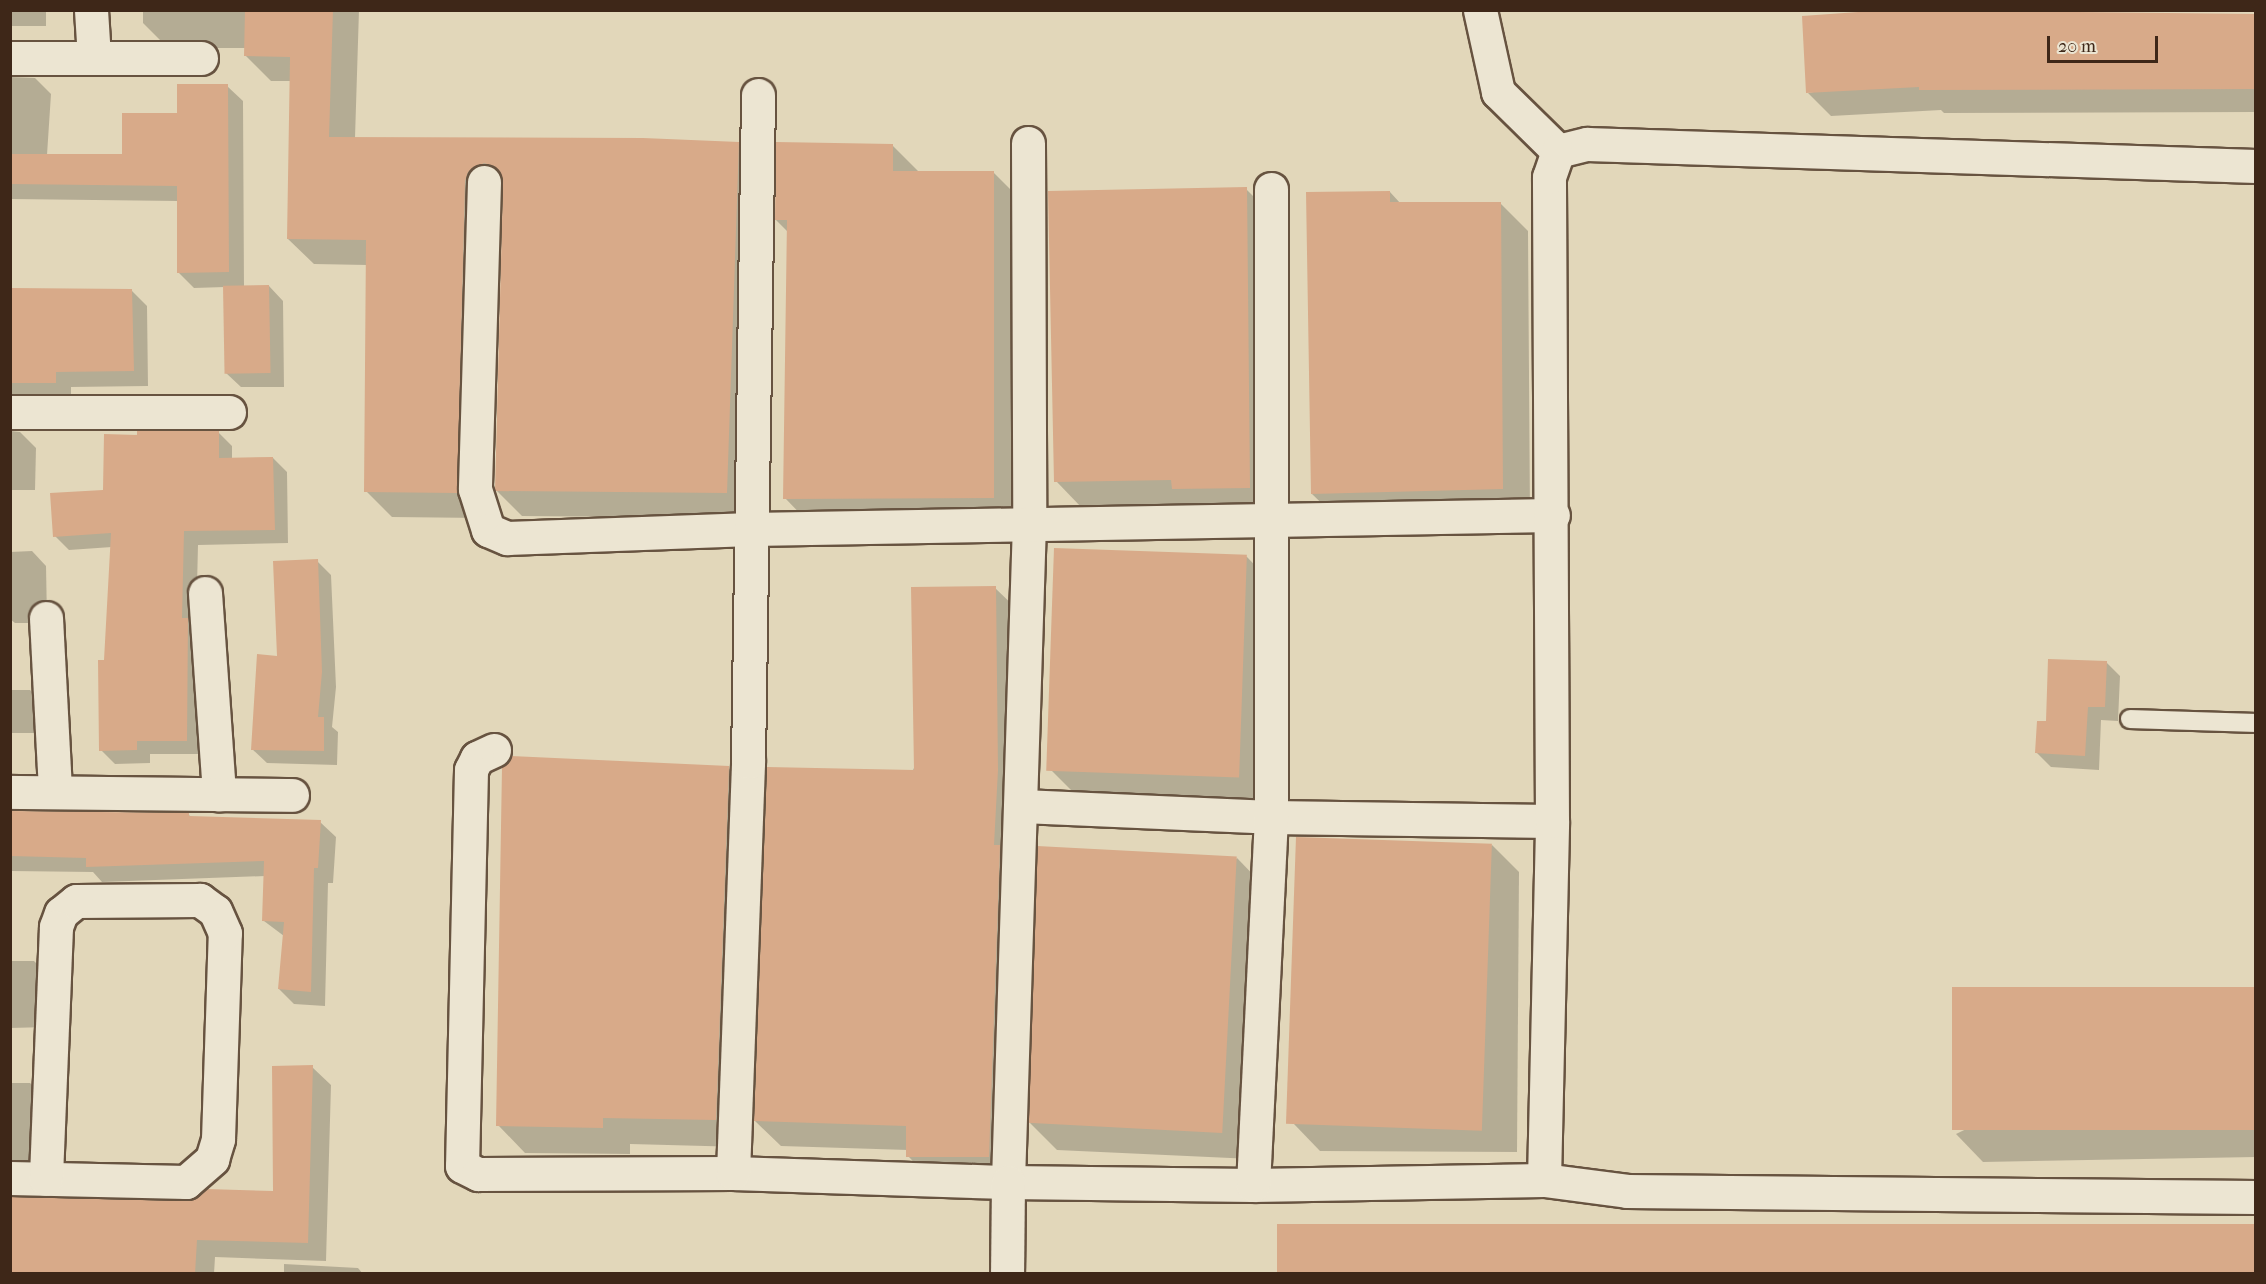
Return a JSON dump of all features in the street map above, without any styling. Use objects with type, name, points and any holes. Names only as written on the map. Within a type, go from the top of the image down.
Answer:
[{"type":"street","points":[[91,10],[94,58]]},
{"type":"street","points":[[1480,10],[1498,92],[1558,152]]},
{"type":"street","points":[[10,58],[201,58]]},
{"type":"street","points":[[733,1173],[748,762],[758,95]]},
{"type":"street","points":[[1007,1274],[1029,523],[1028,143]]},
{"type":"street","points":[[1558,152],[1587,144],[2256,166]]},
{"type":"street","points":[[1544,1180],[1552,821],[1553,515],[1549,177],[1558,152]]},
{"type":"street","points":[[484,182],[475,489],[488,530],[507,538],[751,529],[1553,515]]},
{"type":"street","points":[[1252,1185],[1271,817],[1274,520],[1271,189]]},
{"type":"street","points":[[10,412],[229,412]]},
{"type":"street","points":[[205,593],[219,795]]},
{"type":"street","points":[[46,618],[55,792]]},
{"type":"street","points":[[494,750],[477,758],[471,770],[462,1166],[478,1174],[733,1173],[1008,1182],[1252,1185],[1544,1180],[1627,1191],[2256,1197]]},
{"type":"street","points":[[10,792],[292,795]]},
{"type":"street","points":[[1022,806],[1271,817],[1552,821]]},
{"type":"street","points":[[10,1178],[46,1179],[186,1182],[212,1159],[218,1139],[225,933],[215,911],[200,900],[76,901],[62,913],[56,927],[46,1179]]},
{"type":"lane","points":[[2130,719],[2256,723]]},
{"type":"building","points":[[245,10],[333,10],[329,137],[643,138],[739,142],[727,493],[495,491],[503,183],[494,166],[484,163],[468,172],[465,181],[457,493],[364,492],[366,240],[287,239],[290,57],[244,56]]},
{"type":"building","points":[[1886,10],[2256,14],[2256,89],[1919,90],[1919,87],[1806,93],[1802,16]]},
{"type":"building","points":[[177,84],[228,84],[229,272],[177,273],[177,186],[10,184],[10,154],[122,154],[122,113],[177,113]]},
{"type":"building","points":[[776,142],[893,144],[893,171],[994,171],[994,498],[783,499],[787,220],[775,220]]},
{"type":"building","points":[[1247,187],[1250,488],[1172,489],[1171,480],[1054,482],[1048,191]]},
{"type":"building","points":[[1390,191],[1390,202],[1501,202],[1503,489],[1311,494],[1306,192]]},
{"type":"building","points":[[269,285],[271,373],[225,374],[223,286]]},
{"type":"building","points":[[11,288],[132,289],[134,371],[56,372],[56,383],[12,383]]},
{"type":"building","points":[[137,431],[219,431],[219,458],[273,457],[275,530],[184,531],[182,618],[188,618],[187,741],[137,741],[137,750],[99,751],[98,660],[104,660],[111,533],[53,537],[50,493],[103,490],[104,434],[137,435]]},
{"type":"building","points":[[1054,548],[1247,555],[1239,778],[1046,771]]},
{"type":"building","points":[[318,559],[322,672],[318,717],[324,717],[324,751],[251,750],[257,654],[277,656],[273,561]]},
{"type":"building","points":[[996,586],[998,770],[994,845],[1000,845],[989,1157],[906,1157],[906,1126],[754,1121],[767,767],[914,770],[911,587]]},
{"type":"building","points":[[2048,659],[2107,661],[2105,707],[2088,707],[2085,756],[2035,753],[2037,721],[2046,721]]},
{"type":"building","points":[[511,756],[729,766],[716,1120],[603,1118],[603,1128],[496,1126],[502,767]]},
{"type":"building","points":[[10,811],[189,813],[189,816],[321,820],[318,868],[314,868],[311,992],[278,989],[284,922],[262,921],[264,861],[86,867],[86,858],[10,856]]},
{"type":"building","points":[[1296,837],[1492,844],[1482,1131],[1286,1124]]},
{"type":"building","points":[[1037,846],[1237,856],[1222,1133],[1023,1123]]},
{"type":"building","points":[[1952,987],[2256,987],[2256,1130],[1952,1130]]},
{"type":"building","points":[[313,1065],[308,1243],[197,1240],[195,1274],[10,1274],[12,1197],[186,1201],[206,1189],[273,1191],[272,1066]]},
{"type":"building","points":[[1277,1224],[2256,1224],[2256,1274],[1277,1274]]}]
